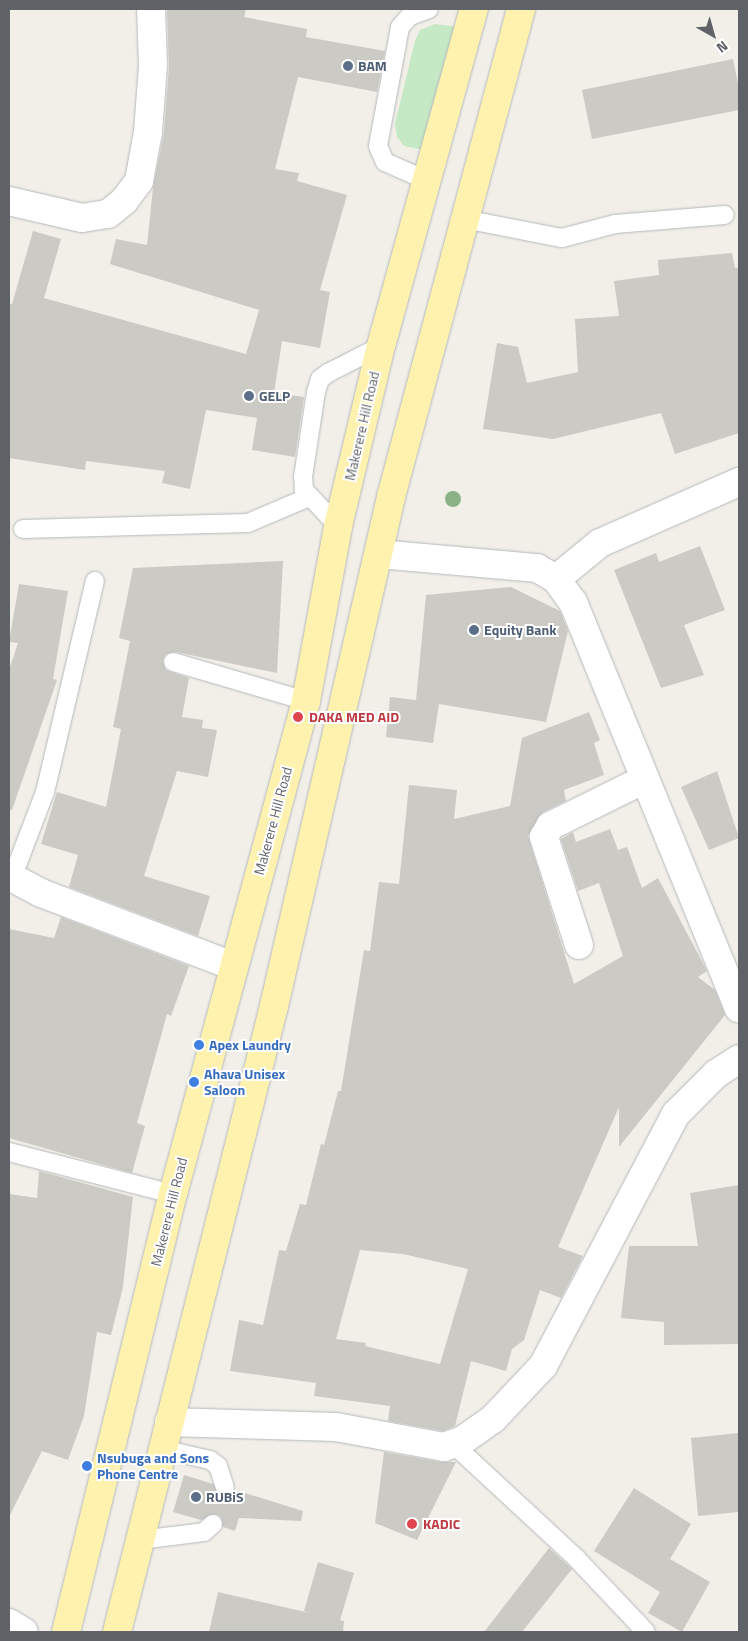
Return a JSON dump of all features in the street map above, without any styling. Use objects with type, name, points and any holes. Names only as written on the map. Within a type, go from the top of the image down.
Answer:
[{"type":"main road","name":"Makerere Hill Road","points":[[66,1632],[173,1194],[306,701],[338,526],[381,346],[474,9]]},
{"type":"main road","points":[[117,1632],[274,1006],[391,497],[521,9]]},
{"type":"street","points":[[9,201],[82,218],[108,214],[124,201],[139,181],[148,132],[153,66],[151,9]]},
{"type":"street","points":[[556,579],[600,544],[739,482]]},
{"type":"street","points":[[379,554],[537,568],[556,579],[573,602],[739,1008]]},
{"type":"street","points":[[579,945],[544,837],[550,826],[645,779]]},
{"type":"street","points":[[10,877],[41,893],[233,966]]},
{"type":"street","points":[[169,1422],[336,1427],[444,1448],[493,1419],[543,1366],[676,1114],[716,1074],[739,1059]]},
{"type":"street","points":[[9,1622],[24,1632]]},
{"type":"lane","points":[[428,181],[385,162],[378,146],[400,27],[410,16],[429,9]]},
{"type":"lane","points":[[464,219],[562,238],[615,224],[725,215]]},
{"type":"lane","points":[[338,526],[304,490],[303,477],[320,378],[381,346]]},
{"type":"lane","points":[[23,529],[248,523],[309,497]]},
{"type":"lane","points":[[10,877],[45,792],[95,581]]},
{"type":"lane","points":[[173,662],[306,701]]},
{"type":"lane","points":[[9,1152],[173,1194]]},
{"type":"lane","points":[[453,1444],[577,1560],[646,1632]]},
{"type":"lane","points":[[162,1449],[210,1460],[218,1466],[225,1487]]},
{"type":"lane","points":[[140,1540],[204,1532],[213,1524]]},
{"type":"green space","points":[[435,24],[458,27],[433,152],[404,146],[397,137],[395,124],[415,41],[420,30]]},
{"type":"building","points":[[167,9],[246,9],[244,17],[307,29],[306,37],[385,51],[377,92],[298,77],[275,169],[299,173],[297,181],[347,195],[320,290],[330,292],[320,348],[282,341],[274,393],[304,397],[295,457],[252,450],[257,418],[206,410],[190,489],[162,483],[165,471],[86,461],[85,470],[9,458],[9,304],[12,304],[33,231],[61,239],[44,298],[246,354],[259,310],[110,264],[116,239],[147,245],[153,188],[164,133],[169,66]]},
{"type":"building","points":[[733,59],[739,89],[739,110],[592,139],[582,90]]},
{"type":"building","points":[[732,253],[735,268],[739,268],[739,433],[675,454],[661,413],[553,439],[483,429],[497,343],[518,347],[527,383],[578,372],[575,319],[619,316],[614,281],[659,275],[658,260]]},
{"type":"building","points":[[700,546],[725,610],[684,625],[704,675],[661,688],[614,570],[656,553],[659,562]]},
{"type":"building","points":[[283,561],[277,673],[176,652],[166,654],[163,660],[166,670],[189,678],[182,717],[203,720],[202,728],[217,730],[208,777],[177,771],[144,876],[210,896],[198,936],[69,887],[78,855],[41,844],[57,792],[106,807],[121,729],[113,727],[130,641],[119,638],[133,568]]},
{"type":"building","points":[[19,584],[68,591],[53,679],[57,680],[12,810],[9,810],[9,670],[18,643],[9,642]]},
{"type":"building","points":[[511,587],[560,611],[568,631],[546,722],[439,704],[433,743],[386,737],[390,697],[416,700],[426,595]]},
{"type":"building","points":[[589,712],[600,740],[594,743],[604,775],[564,790],[566,801],[543,812],[528,836],[574,984],[623,956],[599,883],[578,891],[561,839],[573,832],[576,842],[610,829],[618,850],[627,847],[642,888],[658,878],[707,971],[698,977],[715,990],[725,1015],[619,1147],[619,1107],[558,1247],[583,1256],[561,1298],[540,1290],[524,1340],[512,1349],[506,1371],[471,1361],[455,1426],[443,1431],[388,1421],[390,1406],[314,1396],[316,1383],[230,1371],[239,1320],[263,1325],[279,1250],[286,1251],[300,1204],[306,1205],[321,1144],[324,1145],[338,1091],[341,1091],[364,950],[370,951],[379,882],[399,884],[409,785],[457,790],[454,819],[510,806],[522,738]],"holes":[[[360,1250],[403,1254],[468,1269],[440,1364],[365,1346],[366,1343],[336,1339]]]},
{"type":"building","points":[[717,771],[739,838],[709,850],[681,787]]},
{"type":"building","points":[[61,917],[189,966],[171,1016],[167,1014],[137,1123],[145,1126],[132,1173],[9,1138],[9,929],[54,938]]},
{"type":"building","points":[[39,1171],[133,1197],[123,1287],[111,1335],[97,1332],[84,1416],[68,1460],[42,1451],[9,1517],[9,1194],[37,1198]]},
{"type":"building","points":[[739,1185],[739,1344],[664,1345],[664,1322],[621,1318],[629,1246],[698,1246],[690,1193]]},
{"type":"building","points":[[739,1433],[739,1512],[698,1516],[691,1438]]},
{"type":"building","points":[[384,1452],[441,1462],[456,1462],[417,1540],[375,1523]]},
{"type":"building","points":[[184,1475],[213,1484],[222,1497],[229,1497],[235,1490],[303,1511],[301,1521],[239,1518],[235,1531],[223,1527],[221,1517],[216,1514],[201,1520],[173,1512]]},
{"type":"building","points":[[634,1488],[691,1524],[670,1559],[710,1582],[682,1632],[648,1613],[660,1592],[594,1551]]},
{"type":"building","points":[[549,1548],[572,1569],[522,1632],[484,1632]]},
{"type":"building","points":[[318,1562],[354,1573],[340,1620],[344,1621],[343,1632],[209,1632],[218,1592],[310,1613],[304,1611]]},
{"type":"place","name":"BAM","points":[[348,66]]},
{"type":"place","name":"GELP","points":[[249,396]]},
{"type":"place","name":"Equity Bank","points":[[474,630]]},
{"type":"place","name":"DAKA MED AID","points":[[298,717]]},
{"type":"place","name":"Apex Laundry","points":[[199,1045]]},
{"type":"place","name":"Ahava Unisex Saloon","points":[[194,1082]]},
{"type":"place","name":"Nsubuga and Sons Phone Centre","points":[[87,1466]]},
{"type":"place","name":"RUBiS","points":[[196,1497]]},
{"type":"place","name":"KADIC","points":[[412,1524]]}]
